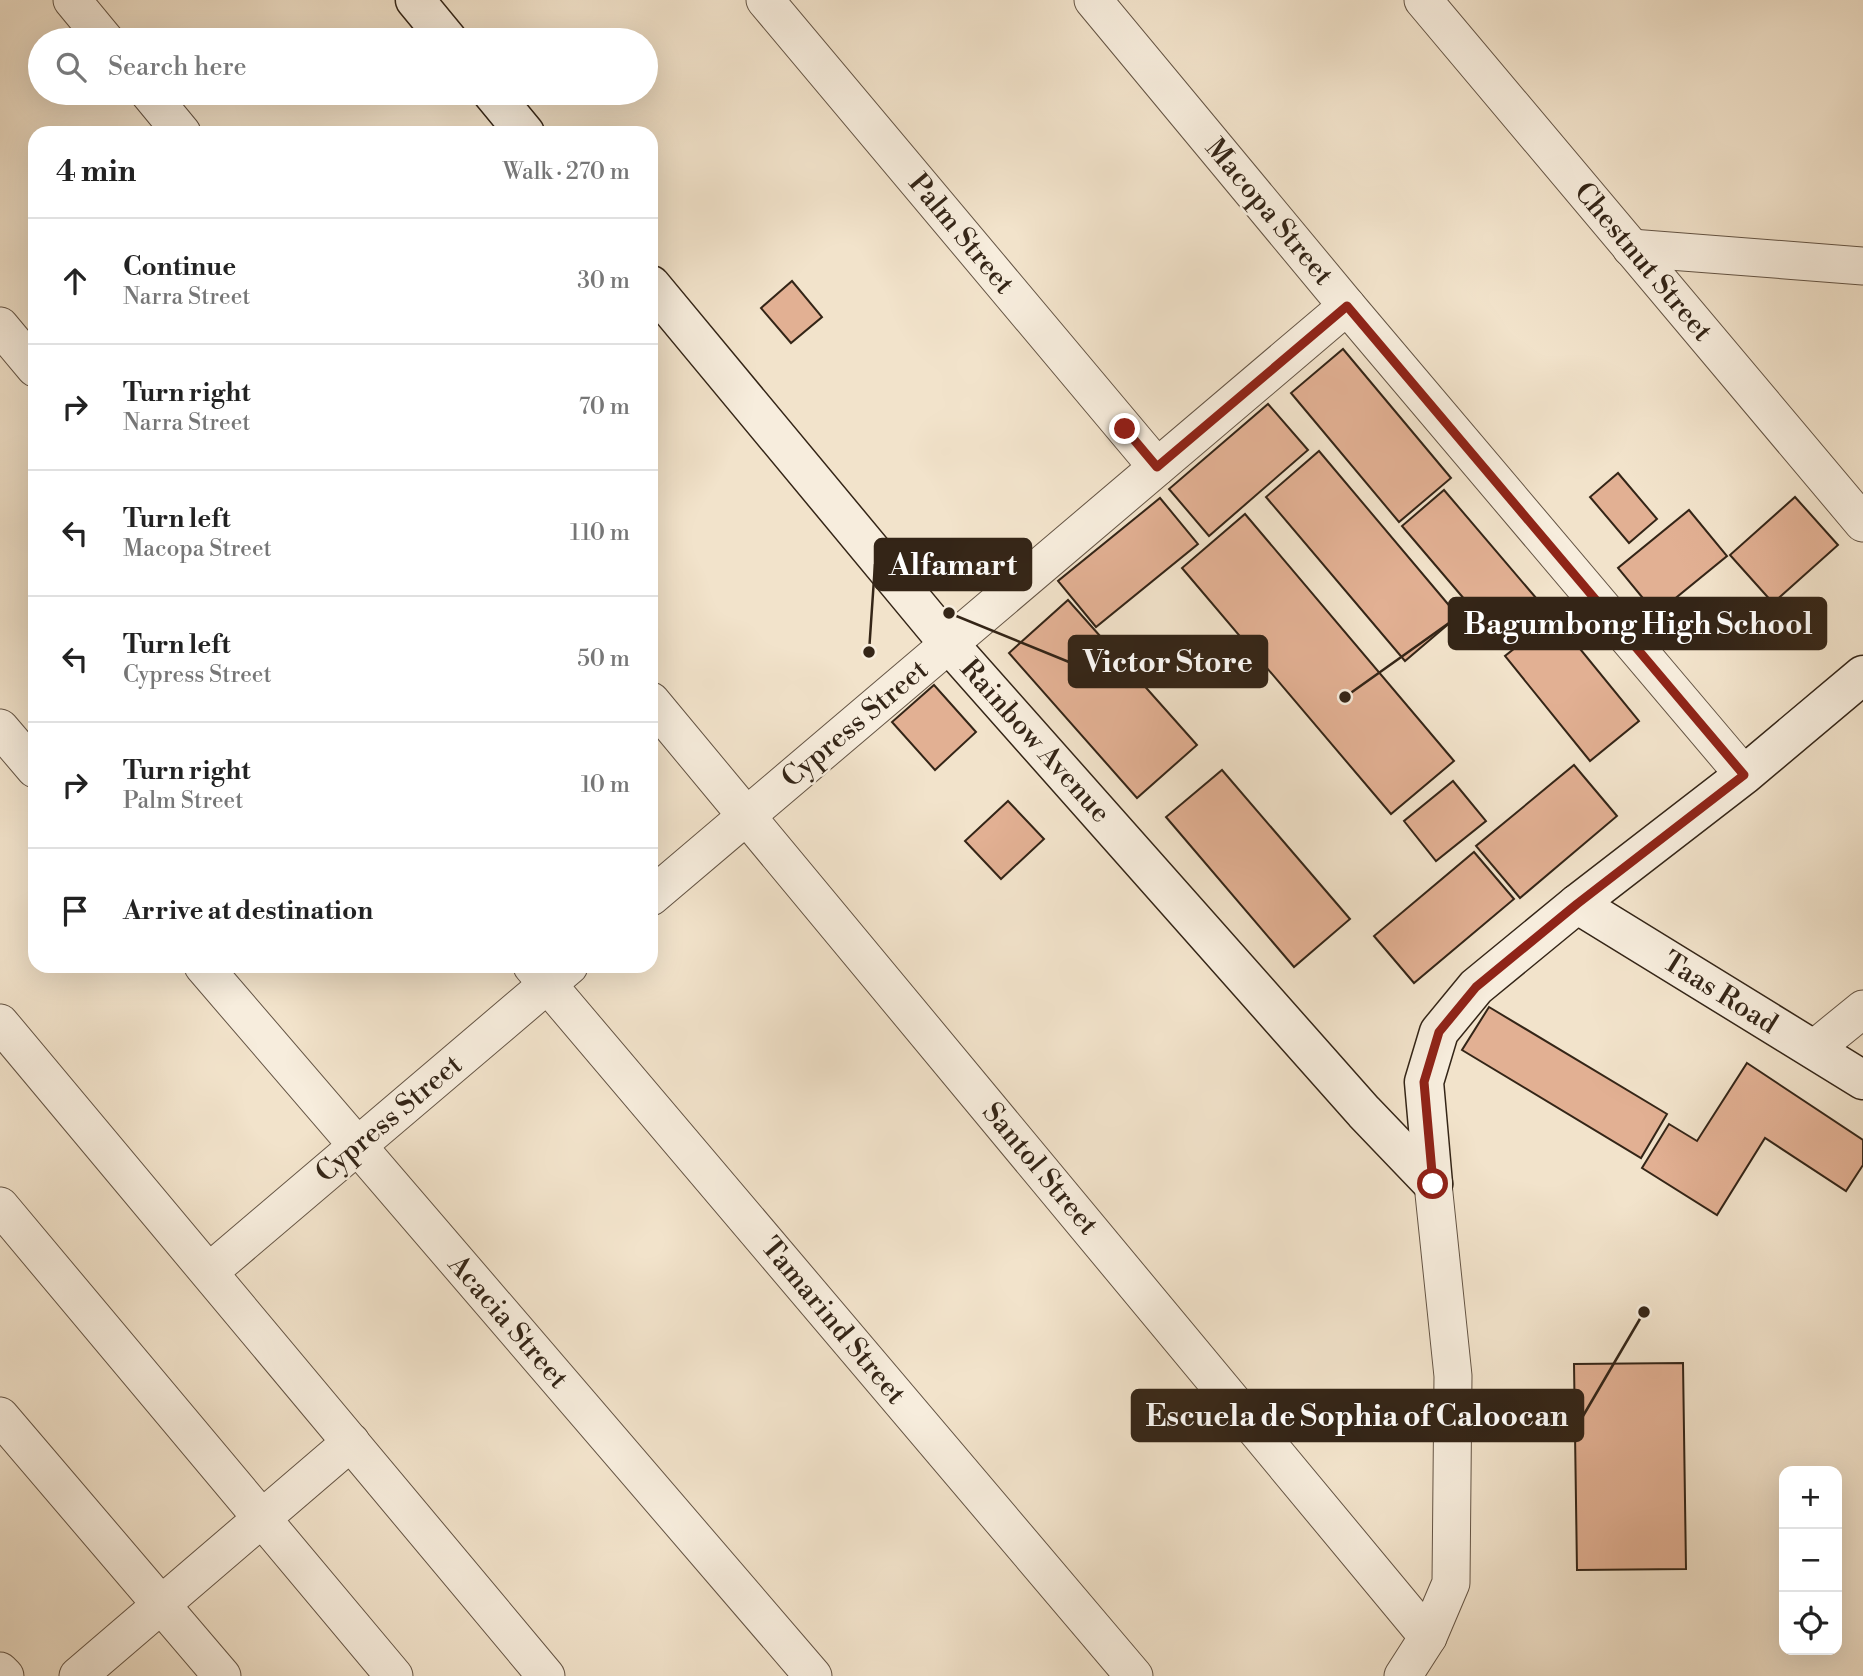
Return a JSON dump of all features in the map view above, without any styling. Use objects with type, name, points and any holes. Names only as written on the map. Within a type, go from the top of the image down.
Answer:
[{"type":"street","points":[[72,0],[95,28]]},
{"type":"street","points":[[415,0],[438,28]]},
{"type":"street","name":"Palm Street","points":[[765,0],[1157,467]]},
{"type":"street","name":"Macopa Street","points":[[1093,0],[1347,306],[1744,775]]},
{"type":"street","name":"Chestnut Street","points":[[1423,0],[1863,523]]},
{"type":"street","points":[[159,105],[176,126]]},
{"type":"street","points":[[502,105],[519,126]]},
{"type":"street","points":[[1632,248],[1863,266]]},
{"type":"street","name":"Rainbow Avenue","points":[[658,293],[949,644],[1364,1112],[1433,1184]]},
{"type":"street","name":"Cypress Street","points":[[658,891],[1347,306]]},
{"type":"street","points":[[0,326],[28,360]]},
{"type":"street","points":[[1402,1676],[1428,1637],[1451,1583],[1452,1377],[1424,1082],[1439,1032],[1476,987],[1577,904],[1744,775],[1863,675]]},
{"type":"street","name":"Santol Street","points":[[658,709],[1428,1637]]},
{"type":"street","points":[[0,728],[28,761]]},
{"type":"street","name":"Taas Road","points":[[1577,904],[1863,1080]]},
{"type":"street","name":"Acacia Street","points":[[209,973],[814,1676]]},
{"type":"street","name":"Cypress Street","points":[[209,1272],[357,1147],[549,973]]},
{"type":"street","name":"Tamarind Street","points":[[551,973],[1134,1676]]},
{"type":"street","points":[[1814,1049],[1863,1009]]},
{"type":"street","points":[[0,1023],[547,1676]]},
{"type":"street","points":[[0,1206],[394,1676]]},
{"type":"street","points":[[0,1416],[222,1676]]},
{"type":"street","points":[[78,1676],[351,1442]]},
{"type":"street","points":[[0,1671],[5,1676]]},
{"type":"building","points":[[792,281],[822,317],[791,343],[761,308]]},
{"type":"building","points":[[1343,349],[1451,478],[1399,522],[1291,393]]},
{"type":"building","points":[[1268,404],[1308,450],[1209,536],[1169,489]]},
{"type":"building","points":[[1319,451],[1458,616],[1405,661],[1266,497]]},
{"type":"building","points":[[1618,473],[1657,519],[1629,543],[1590,497]]},
{"type":"building","points":[[1444,490],[1542,605],[1500,641],[1402,526]]},
{"type":"building","points":[[1795,497],[1838,545],[1773,603],[1730,555]]},
{"type":"building","points":[[1160,498],[1198,544],[1096,627],[1058,581]]},
{"type":"building","points":[[1689,510],[1727,556],[1656,614],[1618,568]]},
{"type":"building","points":[[1245,514],[1454,761],[1391,814],[1182,568]]},
{"type":"building","points":[[1068,600],[1197,745],[1137,798],[1009,653]]},
{"type":"building","points":[[1554,617],[1639,721],[1590,761],[1505,656]]},
{"type":"building","points":[[934,685],[976,732],[935,770],[892,722]]},
{"type":"building","points":[[1574,765],[1617,816],[1520,898],[1476,846]]},
{"type":"building","points":[[1222,770],[1350,919],[1294,967],[1166,817]]},
{"type":"building","points":[[1453,781],[1486,821],[1436,861],[1404,821]]},
{"type":"building","points":[[1008,801],[1044,839],[1001,879],[965,841]]},
{"type":"building","points":[[1474,852],[1514,899],[1414,983],[1374,936]]},
{"type":"building","points":[[1489,1007],[1667,1114],[1641,1158],[1462,1050]]},
{"type":"building","points":[[1747,1063],[1863,1140],[1863,1165],[1846,1191],[1765,1138],[1717,1215],[1642,1168],[1669,1124],[1697,1141]]},
{"type":"building","points":[[1683,1363],[1686,1569],[1577,1570],[1574,1364]]},
{"type":"place","name":"Victor Store","points":[[949,613]]},
{"type":"place","name":"Alfamart","points":[[869,652]]},
{"type":"place","name":"Bagumbong High School","points":[[1345,697]]},
{"type":"place","name":"Escuela de Sophia of Caloocan","points":[[1644,1312]]},
{"type":"route","points":[[1125,429],[1157,467],[1347,306],[1744,775],[1577,904],[1476,987],[1439,1032],[1424,1082],[1433,1184]]}]
